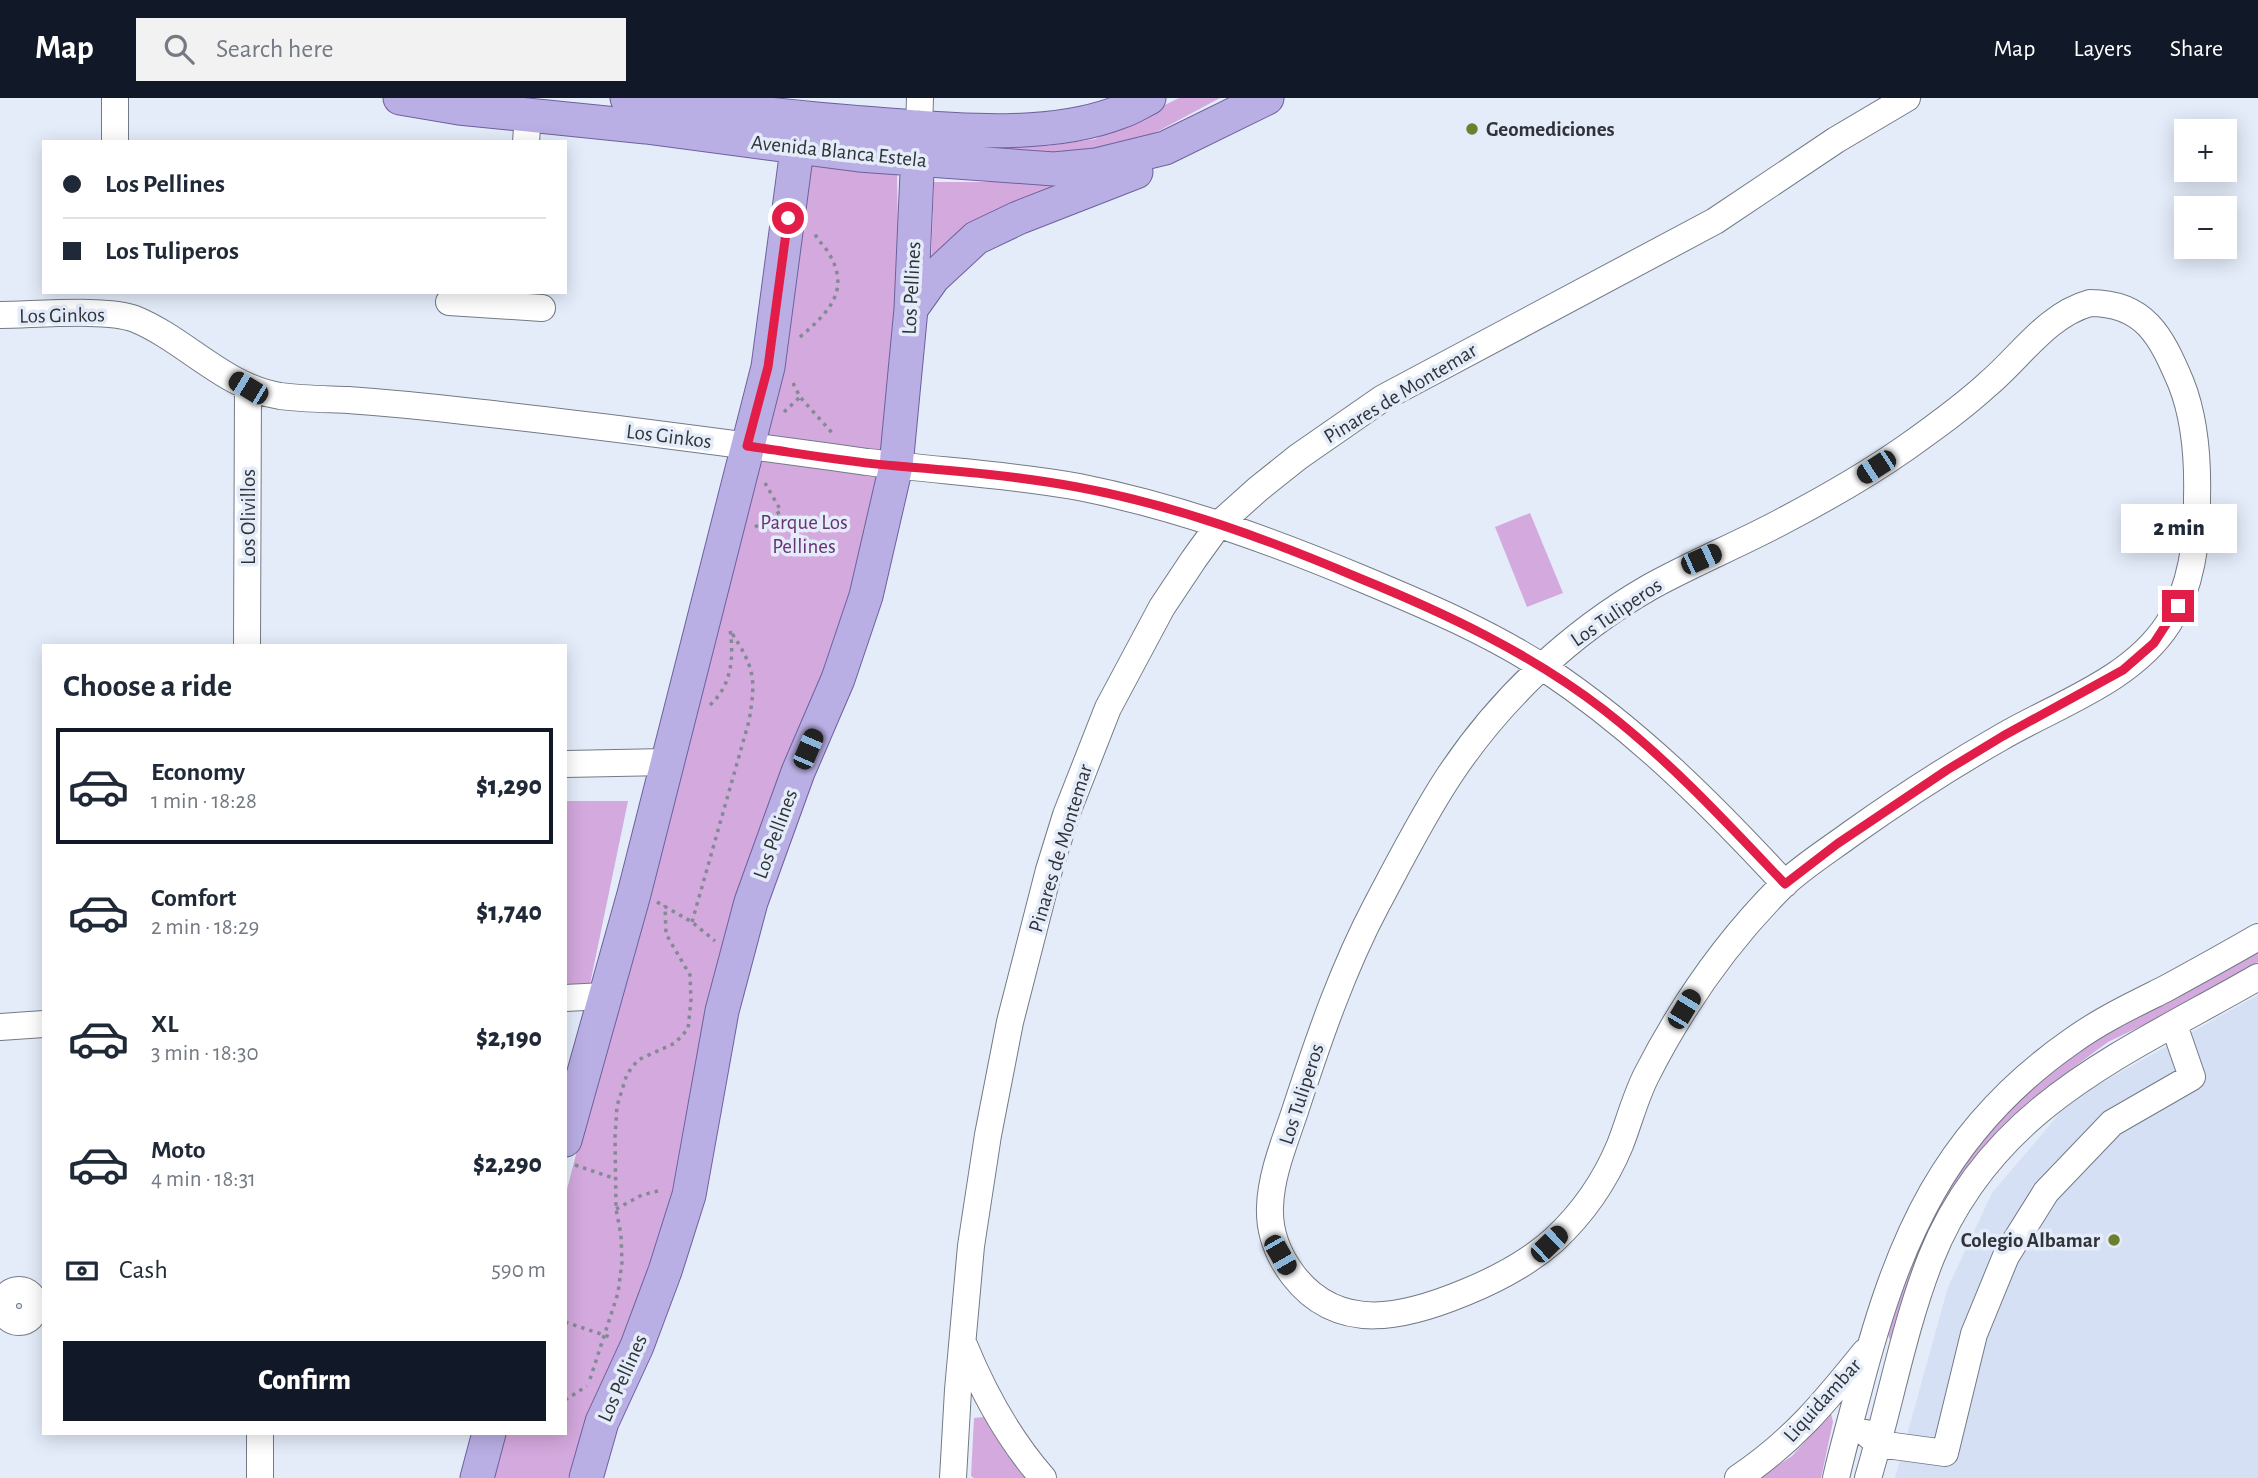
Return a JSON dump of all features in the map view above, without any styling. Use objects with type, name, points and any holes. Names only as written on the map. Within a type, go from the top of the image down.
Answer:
[{"type":"main road","name":"Avenida Blanca Estela","points":[[400,98],[458,108],[527,128],[801,122],[919,113],[1000,131],[1048,128],[1119,113],[1149,98]]},
{"type":"main road","name":"Avenida Blanca Estela","points":[[627,98],[801,122],[917,160],[1054,169],[1096,165],[1165,148],[1267,98]]},
{"type":"main road","name":"Los Pellines","points":[[586,1478],[602,1422],[637,1346],[666,1271],[689,1195],[709,1074],[736,957],[765,858],[838,679],[866,596],[896,466],[911,309],[919,113]]},
{"type":"main road","points":[[567,1132],[634,894],[768,367],[801,122]]},
{"type":"main road","points":[[911,309],[940,270],[976,238],[1018,218],[1148,168],[1184,140]]},
{"type":"main road","points":[[477,1478],[488,1435]]},
{"type":"street","points":[[115,98],[115,140]]},
{"type":"street","name":"Pinares de Montemar","points":[[953,1478],[971,1246],[988,1135],[1010,1022],[1066,815],[1104,719],[1134,657],[1162,607],[1220,523],[1298,457],[1382,398],[1715,221],[1836,140],[1906,98]]},
{"type":"street","points":[[449,302],[504,299],[542,308]]},
{"type":"street","name":"Los Ginkos","points":[[0,315],[117,303],[136,320],[248,388],[279,396],[411,405],[896,466],[978,472],[1079,487],[1220,523],[1291,549],[1439,611],[1542,667],[1601,708],[1651,748],[1737,832],[1785,884]]},
{"type":"street","name":"Los Tuliperos","points":[[2090,303],[2124,307],[2139,314],[2171,360],[2187,397],[2196,454],[2198,503],[2192,564],[2186,586],[2167,626],[2139,658],[2123,670],[1947,770],[1837,844],[1785,884],[1694,993],[1642,1085],[1623,1138],[1598,1188],[1567,1227],[1549,1244],[1530,1259],[1487,1283],[1435,1305],[1381,1317],[1345,1312],[1314,1296],[1300,1284],[1280,1255],[1274,1238],[1270,1205],[1282,1149],[1320,1036],[1363,931],[1427,810],[1478,735],[1514,694],[1577,636],[1644,590],[1701,559],[1777,525],[1897,454],[1976,395],[2058,316],[2090,303]]},
{"type":"street","name":"Los Olivillos","points":[[247,644],[248,388]]},
{"type":"street","points":[[567,764],[667,762]]},
{"type":"street","points":[[1836,1478],[1894,1270],[1923,1206],[1941,1176],[1987,1115],[2033,1071],[2073,1040],[2105,1019],[2258,937]]},
{"type":"street","points":[[1868,1478],[1924,1276],[1947,1224],[1983,1168],[2048,1101],[2100,1066],[2258,977]]},
{"type":"street","points":[[567,998],[605,996]]},
{"type":"street","points":[[0,1027],[42,1024]]},
{"type":"street","points":[[1861,1384],[1863,1431],[1879,1444],[1945,1453],[1974,1334],[2006,1256],[2046,1192],[2112,1123],[2192,1077],[2174,1025]]},
{"type":"street","points":[[962,1341],[992,1406],[1016,1444],[1043,1478]]},
{"type":"street","name":"Liquidambar","points":[[1738,1478],[1789,1439],[1818,1411],[1871,1345]]},
{"type":"street","points":[[260,1435],[260,1478]]},
{"type":"path","points":[[796,340],[825,315],[834,298],[839,275],[827,251],[815,237],[813,227]]},
{"type":"path","points":[[791,380],[800,397],[858,461]]},
{"type":"path","points":[[692,922],[749,721],[753,694],[753,673],[746,654],[730,631]]},
{"type":"path","points":[[634,894],[664,905],[692,922],[736,957]]},
{"type":"path","points":[[567,1399],[587,1387],[618,1293],[622,1262],[616,1209],[617,1106],[627,1074],[638,1060],[675,1042],[688,1029],[690,975],[666,934],[664,905]]},
{"type":"path","points":[[567,1163],[616,1179]]},
{"type":"path","points":[[616,1209],[658,1189],[689,1195]]},
{"type":"path","points":[[567,1323],[637,1346]]},
{"type":"shaded area","name":"Colegio Albamar","points":[[2258,995],[2258,1478],[1895,1478],[1948,1287],[1992,1193],[2071,1100]]},
{"type":"green space","points":[[1179,98],[1220,98],[1138,142],[1056,160],[943,145],[1047,146],[1095,139]]},
{"type":"green space","name":"Parque Los Pellines","points":[[806,160],[897,172],[900,349],[866,550],[653,1267],[592,1411],[568,1478],[494,1478],[505,1435],[567,1435],[567,1189],[615,1004]]},
{"type":"green space","points":[[934,182],[1065,182],[931,263]]},
{"type":"green space","points":[[1530,513],[1563,593],[1527,607],[1495,527]]},
{"type":"green space","points":[[567,801],[628,801],[590,984],[567,984]]},
{"type":"green space","points":[[2258,952],[2258,962],[2195,1000],[2108,1042],[2044,1089],[1986,1144],[1937,1214],[1912,1272],[1890,1340],[1885,1327],[1928,1213],[1991,1127],[2063,1058]]},
{"type":"green space","points":[[1831,1413],[1833,1422],[1821,1478],[1759,1478],[1792,1456]]},
{"type":"green space","points":[[984,1417],[1008,1455],[1032,1478],[971,1476],[974,1418]]},
{"type":"place","name":"Geomediciones","points":[[1472,129]]},
{"type":"place","name":"Colegio Albamar","points":[[2114,1240]]},
{"type":"route","points":[[788,218],[768,367],[747,446],[896,466],[1034,479],[1125,497],[1220,523],[1262,538],[1439,611],[1542,667],[1601,708],[1651,748],[1737,832],[1785,884],[1837,844],[1947,770],[2123,670],[2154,643],[2178,606]]}]
